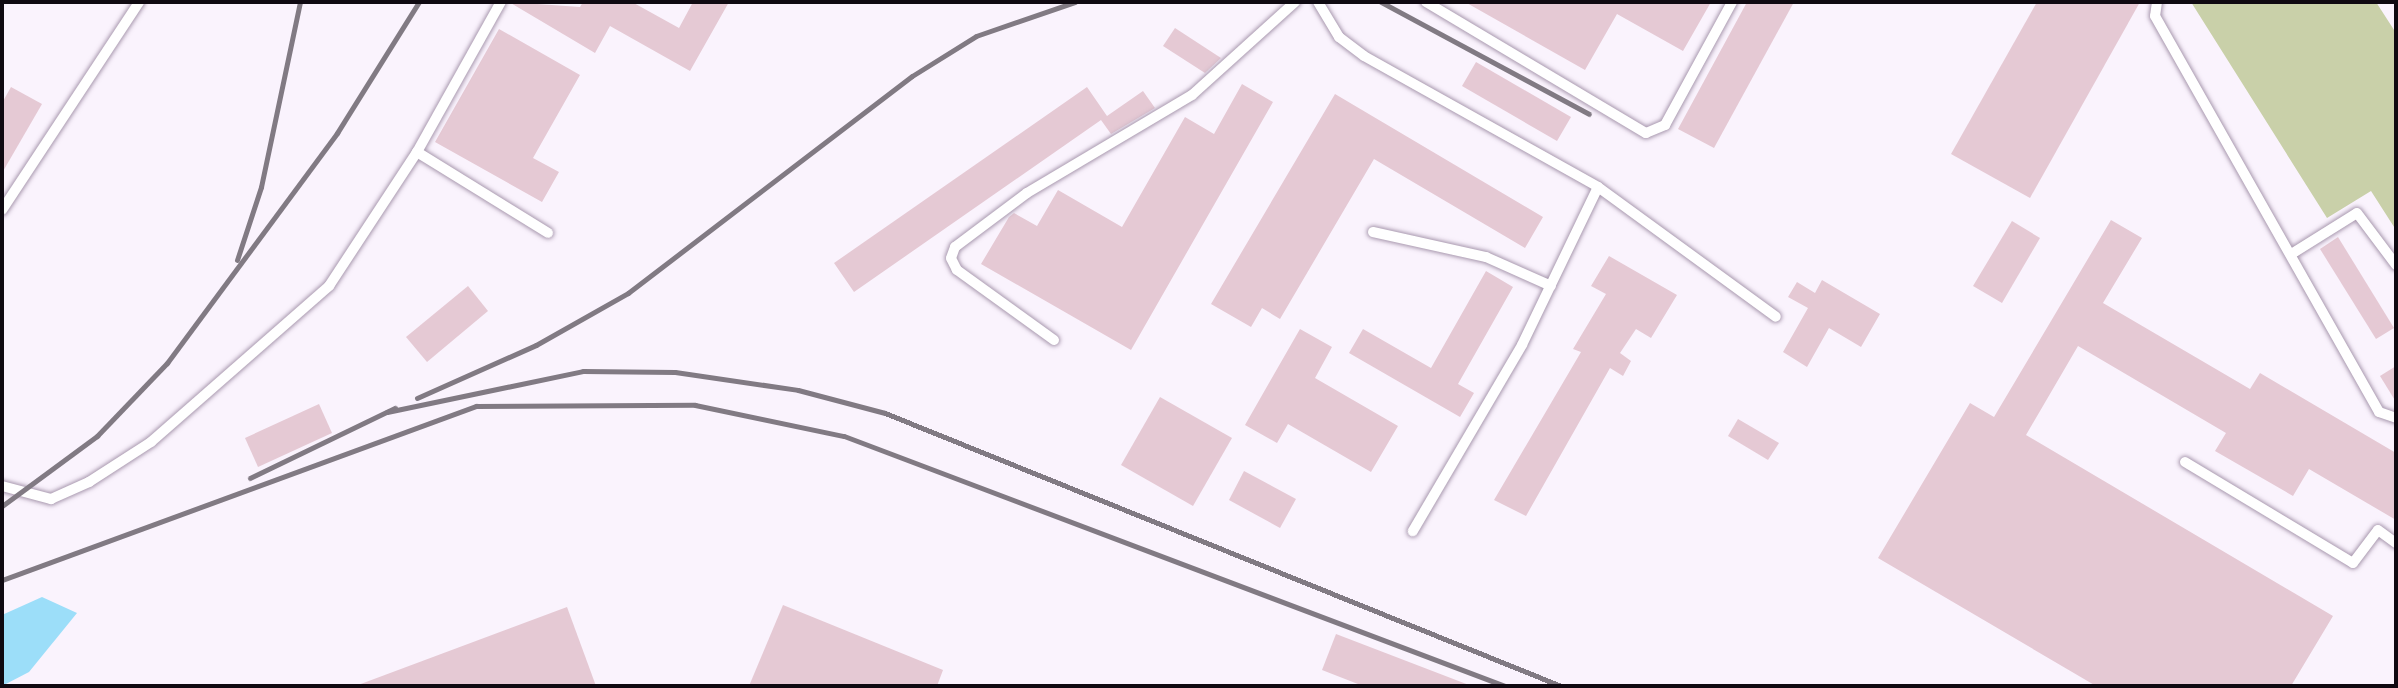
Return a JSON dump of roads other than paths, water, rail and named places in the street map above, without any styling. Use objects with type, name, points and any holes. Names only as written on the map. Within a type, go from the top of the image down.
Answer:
[{"type":"lane","points":[[2,210],[139,2]]},
{"type":"lane","points":[[2,486],[51,499],[151,442],[329,286],[417,152],[501,2]]},
{"type":"lane","points":[[1054,340],[957,270],[951,258],[955,247],[1027,193],[1192,95],[1296,2]]},
{"type":"lane","points":[[1318,2],[1339,37],[1364,56],[1598,187],[1776,317]]},
{"type":"lane","points":[[1426,2],[1646,133],[1665,125],[1732,2]]},
{"type":"lane","points":[[2157,2],[2155,16],[2293,253],[2379,412],[2396,418]]},
{"type":"lane","points":[[417,152],[548,233]]},
{"type":"lane","points":[[1413,531],[1551,286],[1598,187]]},
{"type":"lane","points":[[2293,253],[2357,213],[2396,265]]},
{"type":"lane","points":[[1373,232],[1486,257],[1551,286]]},
{"type":"lane","points":[[2185,462],[2353,564],[2378,530],[2396,543]]},
{"type":"water","points":[[42,597],[77,613],[29,672],[2,686],[2,615]]},
{"type":"railway","points":[[237,260],[261,187],[300,2]]},
{"type":"railway","points":[[2,506],[97,436],[167,363],[337,133],[419,2]]},
{"type":"railway","points":[[417,398],[536,345],[628,293],[912,76],[976,36],[1075,2]]},
{"type":"railway","points":[[1381,2],[1589,114]]},
{"type":"railway","points":[[387,412],[583,371],[675,372],[798,390],[885,413],[1561,686]]},
{"type":"railway","points":[[2,580],[476,406],[695,405],[844,436],[1505,686]]},
{"type":"railway","points":[[250,478],[395,408]]}]
